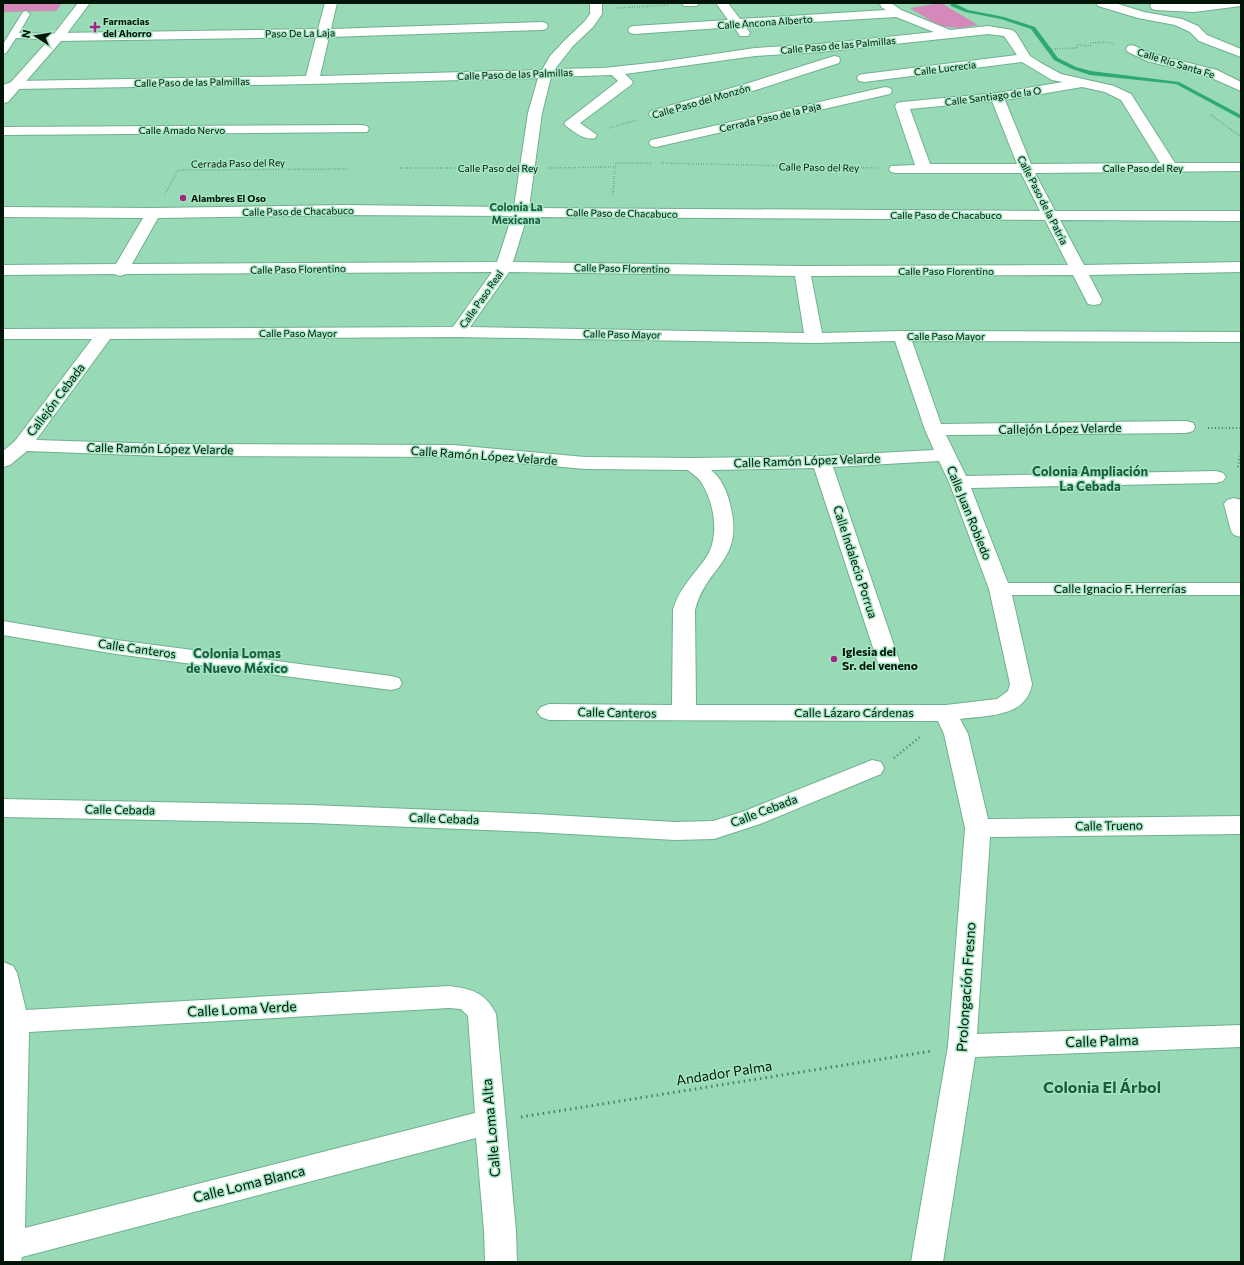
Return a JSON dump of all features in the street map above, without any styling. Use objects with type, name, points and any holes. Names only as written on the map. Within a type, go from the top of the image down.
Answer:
[{"type":"street","points":[[3,99],[9,87],[58,37],[84,3]]},
{"type":"street","points":[[312,80],[330,3]]},
{"type":"street","points":[[688,3],[693,3]]},
{"type":"street","points":[[722,3],[738,24],[753,48]]},
{"type":"street","points":[[884,3],[897,13],[950,34]]},
{"type":"street","points":[[1102,3],[1142,15],[1178,22],[1194,29],[1203,38],[1241,53]]},
{"type":"street","points":[[1123,3],[1194,8],[1240,3]]},
{"type":"street","name":"Calle Paso Real","points":[[458,332],[504,267],[521,212],[535,113],[546,73],[569,43],[589,24],[596,14],[596,6]]},
{"type":"street","name":"Calle Ancona Alberto","points":[[634,30],[897,13]]},
{"type":"street","name":"Paso De La Laja","points":[[58,37],[323,33],[542,26]]},
{"type":"street","name":"Calle Paso de las Palmillas","points":[[9,87],[312,80],[616,70],[660,66],[753,48],[820,48],[988,30],[1008,33],[1012,36],[1025,58]]},
{"type":"street","points":[[673,40],[702,37],[709,38]]},
{"type":"street","points":[[737,42],[753,48]]},
{"type":"street","points":[[820,48],[834,60],[885,91],[902,106],[924,169]]},
{"type":"street","name":"Calle Río Santa Fe","points":[[1132,49],[1152,58],[1212,73],[1241,87]]},
{"type":"street","points":[[1025,58],[1036,66],[1057,77],[1109,89],[1126,97],[1170,167]]},
{"type":"street","name":"Calle Lucrecia","points":[[864,78],[1025,58]]},
{"type":"street","name":"Calle Paso del Monzón","points":[[656,114],[754,86],[834,60]]},
{"type":"street","points":[[590,134],[570,123],[626,82],[616,70]]},
{"type":"street","name":"Calle Santiago de la O","points":[[902,106],[997,97],[1084,83]]},
{"type":"street","name":"Cerrada Paso de la Paja","points":[[656,143],[885,91]]},
{"type":"street","name":"Calle Paso de la Patria","points":[[997,97],[1026,168],[1094,300]]},
{"type":"street","name":"Calle Amado Nervo","points":[[3,131],[362,129]]},
{"type":"street","name":"Calle Paso del Rey","points":[[896,169],[1241,167]]},
{"type":"street","name":"Calle Paso de Chacabuco","points":[[3,212],[153,213],[344,210],[611,213],[1241,216]]},
{"type":"street","points":[[120,270],[153,213]]},
{"type":"street","name":"Calle Paso Florentino","points":[[3,270],[504,267],[802,271],[1079,270],[1241,267]]},
{"type":"street","points":[[802,271],[814,338]]},
{"type":"street","name":"Calle Paso Mayor","points":[[3,334],[458,332],[814,338],[902,336],[1241,337]]},
{"type":"street","name":"Callejón Cebada","points":[[3,461],[22,445],[105,334]]},
{"type":"street","name":"Calle Juan Robledo","points":[[902,336],[934,430],[959,482],[1000,589],[1021,684],[1019,694]]},
{"type":"street","name":"Callejón López Velarde","points":[[934,430],[1186,427]]},
{"type":"street","name":"Calle Ramón López Velarde","points":[[22,445],[163,450],[453,451],[585,462],[694,464],[822,462],[945,455]]},
{"type":"street","name":"Calle Indalecio Porrua","points":[[822,462],[889,663]]},
{"type":"street","points":[[684,713],[684,610],[688,596],[718,555],[724,537],[723,515],[718,495],[709,478],[694,464]]},
{"type":"street","points":[[959,482],[1216,477]]},
{"type":"street","points":[[1234,504],[1241,531]]},
{"type":"street","name":"Calle Ignacio F. Herrerías","points":[[1000,589],[1241,589]]},
{"type":"street","name":"Calle Canteros","points":[[3,628],[116,647],[391,682]]},
{"type":"street","name":"Calle Lázaro Cárdenas","points":[[684,713],[946,713],[1003,706],[1019,694]]},
{"type":"street","name":"Calle Canteros","points":[[549,712],[684,713]]},
{"type":"street","name":"Prolongación Fresno","points":[[927,1262],[962,1046],[978,828],[956,734],[946,713]]},
{"type":"street","name":"Calle Cebada","points":[[3,808],[311,814],[535,823],[675,831],[714,830],[751,818],[872,768]]},
{"type":"street","name":"Calle Trueno","points":[[978,828],[1241,825]]},
{"type":"street","points":[[3,974],[9,1026],[7,1254]]},
{"type":"street","name":"Calle Loma Verde","points":[[9,1026],[449,997],[468,1000]]},
{"type":"street","name":"Calle Loma Alta","points":[[468,1000],[476,1005],[482,1014],[500,1231],[501,1262]]},
{"type":"street","name":"Calle Palma","points":[[962,1046],[1241,1036]]},
{"type":"street","name":"Calle Loma Blanca","points":[[7,1254],[490,1122]]},
{"type":"lane","points":[[3,51],[26,14]]},
{"type":"lane","points":[[12,36],[58,37]]},
{"type":"path","points":[[596,6],[688,3]]},
{"type":"path","points":[[1062,49],[1077,48],[1078,45],[1090,46],[1091,43],[1106,42]]},
{"type":"path","name":"Calle Paso del Monzón","points":[[590,134],[656,114]]},
{"type":"path","points":[[1211,115],[1232,130],[1234,134],[1241,137]]},
{"type":"path","name":"Calle Paso del Rey","points":[[400,168],[615,167],[616,163],[665,163],[896,169]]},
{"type":"path","points":[[611,213],[615,167]]},
{"type":"path","name":"Cerrada Paso del Rey","points":[[153,213],[178,170],[347,169]]},
{"type":"path","points":[[1186,427],[1241,428]]},
{"type":"path","points":[[1241,437],[1241,446]]},
{"type":"path","name":"Andador Palma","points":[[490,1122],[962,1046]]},
{"type":"shaded area","points":[[3,3],[62,3],[56,11],[3,12]]},
{"type":"shaded area","points":[[941,3],[978,25],[959,28],[939,26],[910,8]]},
{"type":"waterway","points":[[952,3],[953,5],[967,11],[1002,18],[1033,28],[1056,59],[1074,68],[1090,73],[1177,83],[1241,117]]},
{"type":"place","name":"Farmacias del Ahorro","points":[[95,27]]},
{"type":"place","name":"Alambres El Oso","points":[[183,198]]},
{"type":"place","name":"Iglesia del Sr. del veneno","points":[[834,659]]},
{"type":"district","name":"Colonia La Mexicana","points":[[516,213]]},
{"type":"district","name":"Colonia Ampliación La Cebada","points":[[1090,478]]},
{"type":"district","name":"Colonia Lomas de Nuevo México","points":[[237,660]]},
{"type":"district","name":"Colonia El Árbol","points":[[1102,1087]]}]
